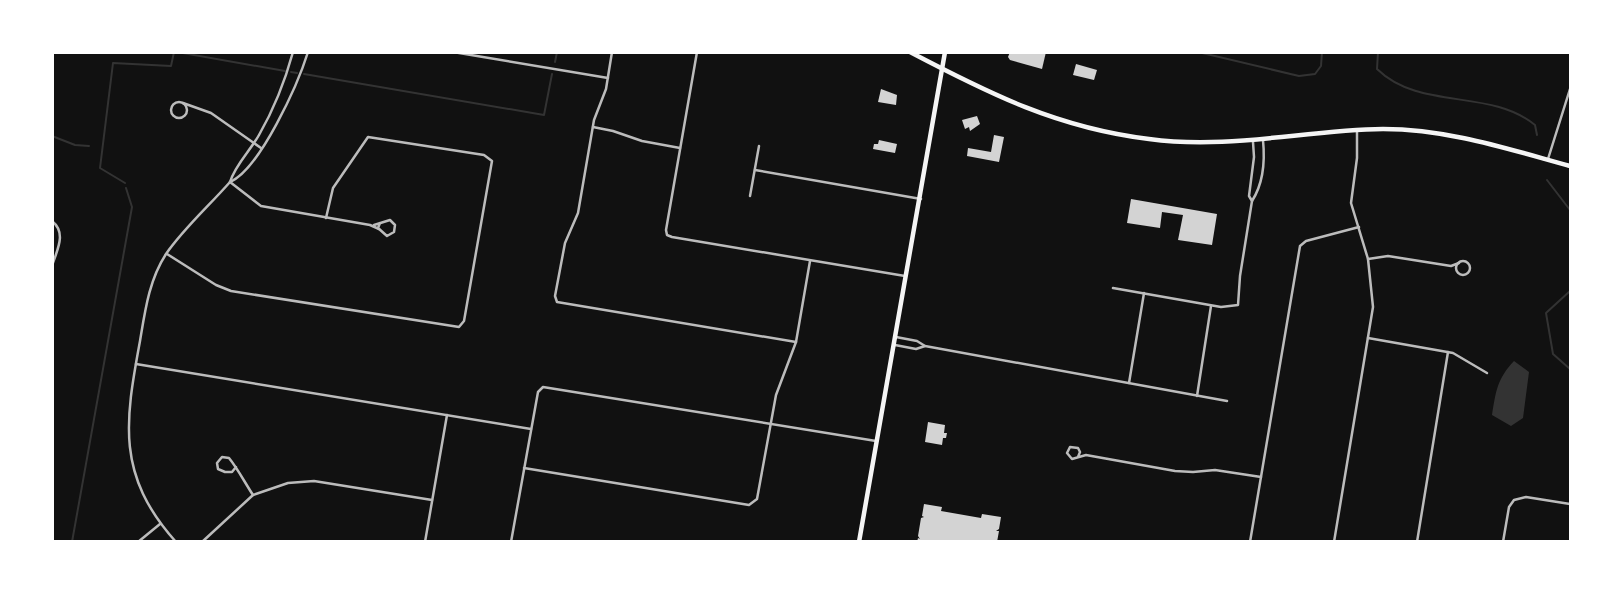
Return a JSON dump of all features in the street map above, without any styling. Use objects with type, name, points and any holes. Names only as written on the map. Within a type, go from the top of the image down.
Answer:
[{"type":"main road","points":[[910,52],[987,92],[1032,111],[1097,130],[1166,141],[1216,143],[1253,142],[1357,131],[1407,130],[1461,136],[1570,166]]},
{"type":"main road","points":[[859,541],[945,52]]},
{"type":"street","points":[[176,541],[160,524],[146,502],[135,478],[131,460],[128,412],[148,295],[167,254],[230,182],[233,173],[254,143],[281,91],[293,52]]},
{"type":"street","points":[[230,182],[239,178],[287,105],[308,52]]},
{"type":"street","points":[[453,52],[608,78]]},
{"type":"street","points":[[612,52],[608,78],[593,127],[578,213],[564,250],[555,296],[557,302],[796,342]]},
{"type":"street","points":[[696,52],[667,235],[907,276]]},
{"type":"street","points":[[1548,159],[1570,89]]},
{"type":"street","points":[[195,108],[180,119],[171,113],[171,107],[175,103],[183,103],[211,113],[261,148]]},
{"type":"street","points":[[183,103],[187,107],[187,114]]},
{"type":"street","points":[[593,127],[642,141],[680,148]]},
{"type":"street","points":[[1334,541],[1373,307],[1368,259],[1351,197],[1357,158],[1357,131]]},
{"type":"street","points":[[167,254],[216,285],[231,290],[456,327],[462,325],[491,158],[368,137],[333,188],[326,218]]},
{"type":"street","points":[[1113,288],[1211,305],[1233,307],[1239,303],[1240,276],[1252,201],[1259,190],[1264,141]]},
{"type":"street","points":[[1252,201],[1249,196],[1254,157],[1253,142]]},
{"type":"street","points":[[751,196],[759,146]]},
{"type":"street","points":[[755,170],[921,199]]},
{"type":"street","points":[[230,182],[261,206],[370,225],[387,236],[395,230],[392,221],[370,225]]},
{"type":"street","points":[[52,221],[59,227],[61,237],[52,266]]},
{"type":"street","points":[[379,229],[380,223]]},
{"type":"street","points":[[1250,541],[1300,246],[1306,241],[1359,227]]},
{"type":"street","points":[[1368,259],[1388,256],[1451,266],[1467,263],[1470,269],[1465,275],[1451,266]]},
{"type":"street","points":[[524,468],[749,505],[754,503],[757,499],[779,385],[796,342],[810,261]]},
{"type":"street","points":[[1457,272],[1459,263]]},
{"type":"street","points":[[1129,384],[1144,293]]},
{"type":"street","points":[[1197,396],[1211,305]]},
{"type":"street","points":[[896,337],[917,341],[925,346],[1227,401]]},
{"type":"street","points":[[1368,338],[1448,352],[1463,357],[1487,373]]},
{"type":"street","points":[[895,345],[918,349],[925,346]]},
{"type":"street","points":[[1417,541],[1448,352]]},
{"type":"street","points":[[136,364],[531,429]]},
{"type":"street","points":[[511,541],[538,392],[546,386],[878,441]]},
{"type":"street","points":[[425,541],[447,415]]},
{"type":"street","points":[[1086,455],[1072,446],[1067,450],[1070,458],[1086,455],[1188,472],[1215,470],[1261,477]]},
{"type":"street","points":[[1078,457],[1080,450]]},
{"type":"street","points":[[238,474],[218,469],[219,459],[229,458],[253,495]]},
{"type":"street","points":[[230,472],[236,467]]},
{"type":"street","points":[[202,541],[253,495],[274,486],[303,480],[432,500]]},
{"type":"street","points":[[1503,541],[1509,508],[1514,500],[1526,497],[1570,504]]},
{"type":"street","points":[[138,541],[160,524]]},
{"type":"shaded area","points":[[1514,361],[1529,372],[1523,418],[1511,426],[1492,415],[1498,386]]},
{"type":"building","points":[[1010,52],[1046,52],[1042,69],[1010,60]]},
{"type":"building","points":[[1076,64],[1097,70],[1094,80],[1073,75]]},
{"type":"building","points":[[881,89],[897,95],[896,105],[878,102]]},
{"type":"building","points":[[977,116],[980,124],[970,131],[969,127],[965,129],[962,120]]},
{"type":"building","points":[[994,135],[1004,137],[999,162],[967,156],[968,148],[991,152]]},
{"type":"building","points":[[879,140],[897,144],[895,153],[873,149]]},
{"type":"building","points":[[1131,199],[1217,214],[1212,245],[1178,240],[1183,215],[1162,212],[1160,228],[1127,223]]},
{"type":"building","points":[[928,422],[945,425],[944,433],[947,433],[942,445],[925,442]]},
{"type":"building","points":[[924,504],[942,507],[941,511],[981,518],[982,514],[1001,517],[999,529],[996,531],[999,531],[997,542],[917,542],[918,538],[920,539],[918,536],[921,518],[924,517]]},
{"type":"waterway","points":[[125,183],[100,168],[113,63],[171,66],[174,52]]},
{"type":"waterway","points":[[177,52],[285,71]]},
{"type":"waterway","points":[[555,62],[557,52]]},
{"type":"waterway","points":[[1198,52],[1299,76],[1315,74],[1321,66],[1322,52]]},
{"type":"waterway","points":[[1378,52],[1377,69],[1394,82],[1414,90],[1477,102],[1517,114],[1535,125],[1537,135]]},
{"type":"waterway","points":[[291,72],[297,73]]},
{"type":"waterway","points":[[304,74],[544,115],[552,74]]},
{"type":"waterway","points":[[52,136],[75,145],[89,146]]},
{"type":"waterway","points":[[1547,180],[1570,210]]},
{"type":"waterway","points":[[72,542],[132,207],[126,188]]},
{"type":"waterway","points":[[1570,291],[1546,313],[1553,354],[1570,369]]}]
